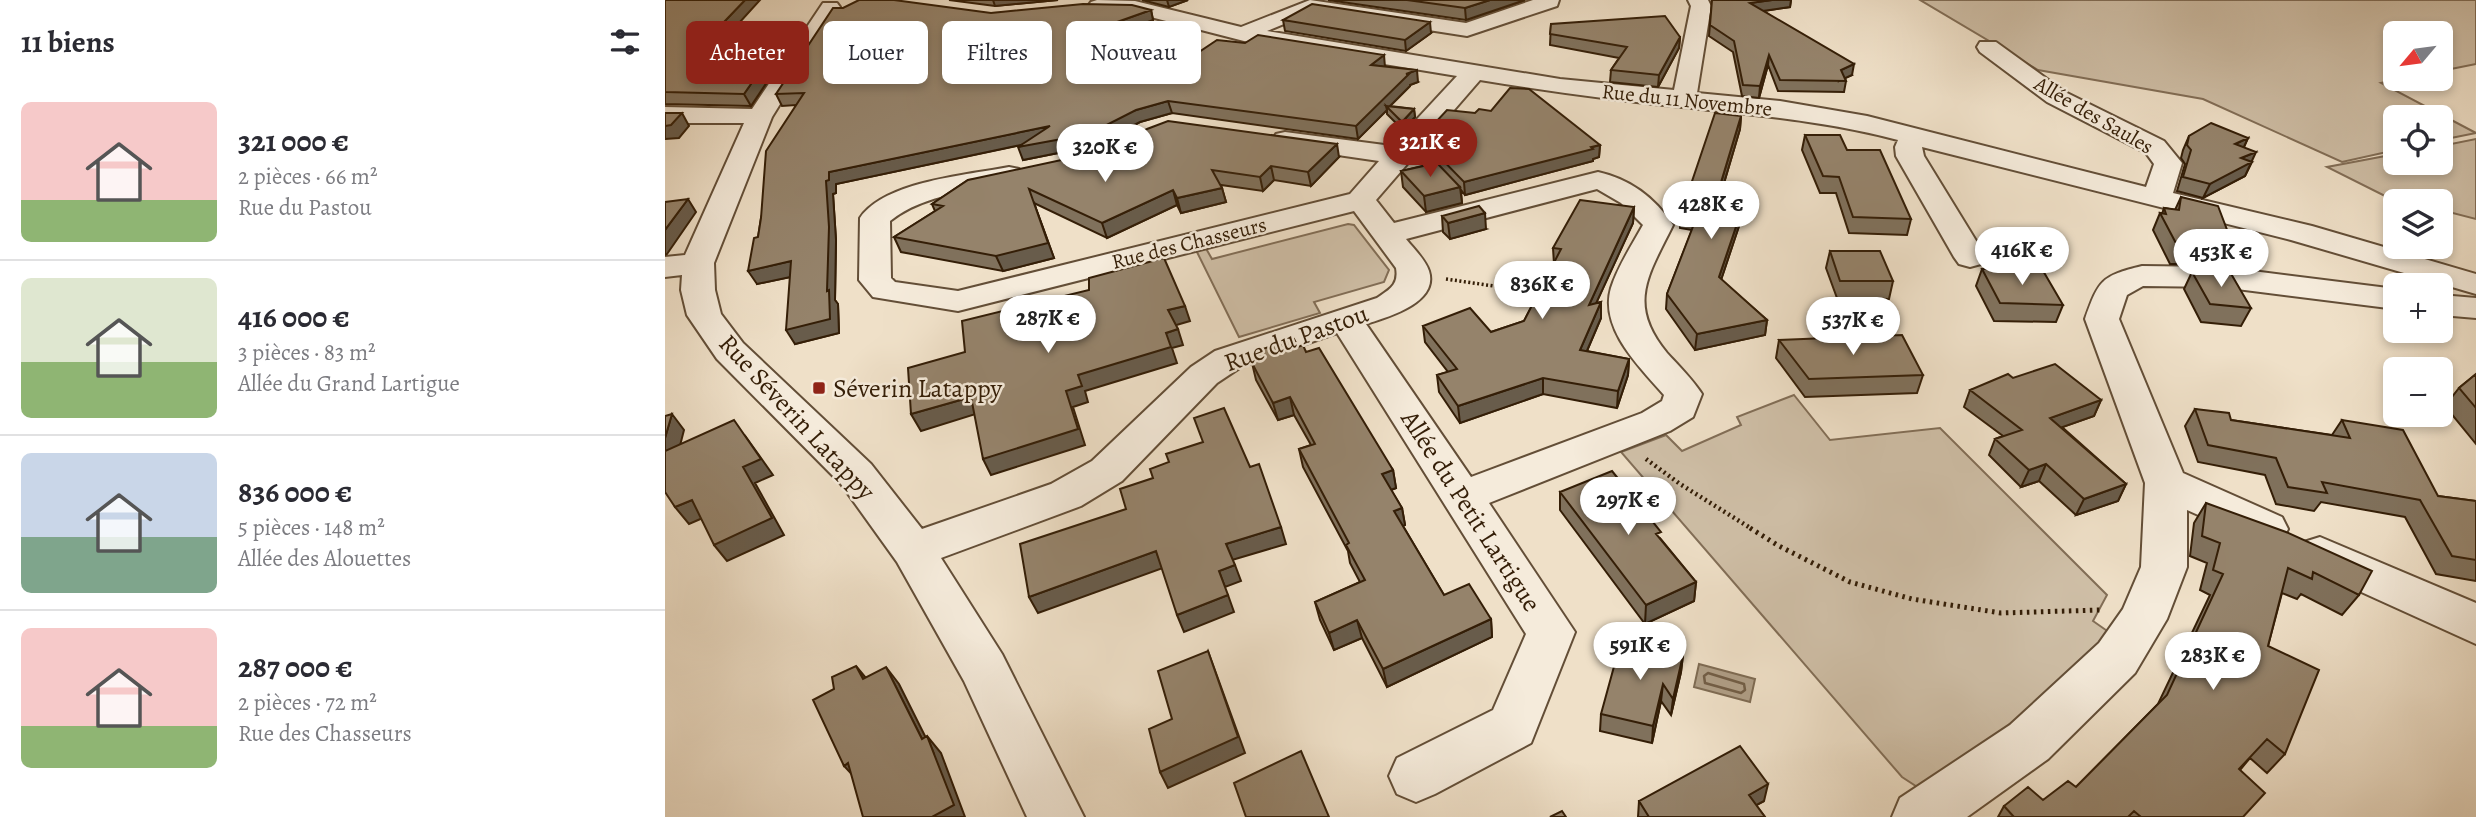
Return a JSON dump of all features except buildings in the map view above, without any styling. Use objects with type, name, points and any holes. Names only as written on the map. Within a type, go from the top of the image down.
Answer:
[{"type":"street","points":[[1244,34],[1311,6],[1467,30],[1550,2],[1543,0]]},
{"type":"street","points":[[1684,100],[1700,6],[1698,0]]},
{"type":"street","name":"Rue Séverin Latappy","points":[[834,4],[759,117],[736,166],[681,265],[698,289],[704,315],[730,351],[856,474],[913,550],[984,669],[1056,817]]},
{"type":"street","name":"Rue du 11 Novembre","points":[[1073,8],[1114,5],[1135,7],[1244,34],[1560,86],[1815,114],[1914,136],[2301,233],[2476,284]]},
{"type":"street","name":"Allée des Saules","points":[[1988,47],[2056,97],[2155,147],[2168,163],[2157,199]]},
{"type":"street","points":[[1414,278],[1405,256],[1367,212],[1361,200],[1475,71]]},
{"type":"street","points":[[665,115],[734,114],[759,117]]},
{"type":"street","points":[[1914,136],[1907,146],[1910,156],[1970,257]]},
{"type":"street","points":[[1262,137],[1398,155]]},
{"type":"street","name":"Rue des Chasseurs","points":[[1035,170],[927,193],[883,210],[874,218],[875,280],[885,290],[958,301],[1361,200]]},
{"type":"street","points":[[1388,234],[1598,180],[1609,180],[1653,216],[1658,225],[1626,293],[1625,306],[1641,343],[1683,394],[1679,408],[1656,422],[1463,496]]},
{"type":"street","points":[[1920,817],[2029,742],[2117,658],[2143,619],[2164,567],[2166,483],[2102,318],[2112,290],[2127,280],[2142,276],[2221,278],[2383,297]]},
{"type":"street","name":"Rue du Pastou","points":[[913,550],[1066,495],[1107,471],[1204,375],[1228,359],[1389,304],[1409,291],[1414,278]]},
{"type":"street","points":[[2453,306],[2476,308]]},
{"type":"street","name":"Allée du Petit Lartigue","points":[[1346,320],[1551,632],[1512,726],[1416,776]]},
{"type":"street","points":[[2166,483],[2476,624]]},
{"type":"path","points":[[1414,278],[1459,280],[1549,294]]},
{"type":"path","points":[[1618,437],[1680,485],[1779,546],[1850,582],[1912,599],[2001,613],[2107,610],[2143,619]]},
{"type":"shaded area","points":[[1920,0],[2476,0],[2476,64],[2453,69],[2453,21],[2383,21],[2383,91],[2396,91],[2423,105],[2383,105],[2383,153],[2342,162],[2203,99],[2038,70]]},
{"type":"shaded area","points":[[2453,121],[2476,133],[2453,138]]},
{"type":"shaded area","points":[[2476,139],[2476,219],[2453,213],[2453,189],[2383,189],[2383,195],[2327,167],[2383,156],[2383,175],[2453,175],[2453,144]]},
{"type":"shaded area","points":[[1348,224],[1354,225],[1389,270],[1384,282],[1314,302],[1320,313],[1239,337],[1195,248],[1204,245],[1212,259]]},
{"type":"shaded area","points":[[1794,395],[1830,440],[1940,428],[2107,595],[2093,621],[2113,635],[2007,734],[1922,790],[1902,777],[1621,452],[1666,435],[1682,451],[1741,425],[1737,417]]},
{"type":"water","points":[[1699,664],[1755,679],[1750,702],[1694,687]]},
{"type":"place","name":"Séverin Latappy","points":[[819,388]]}]
